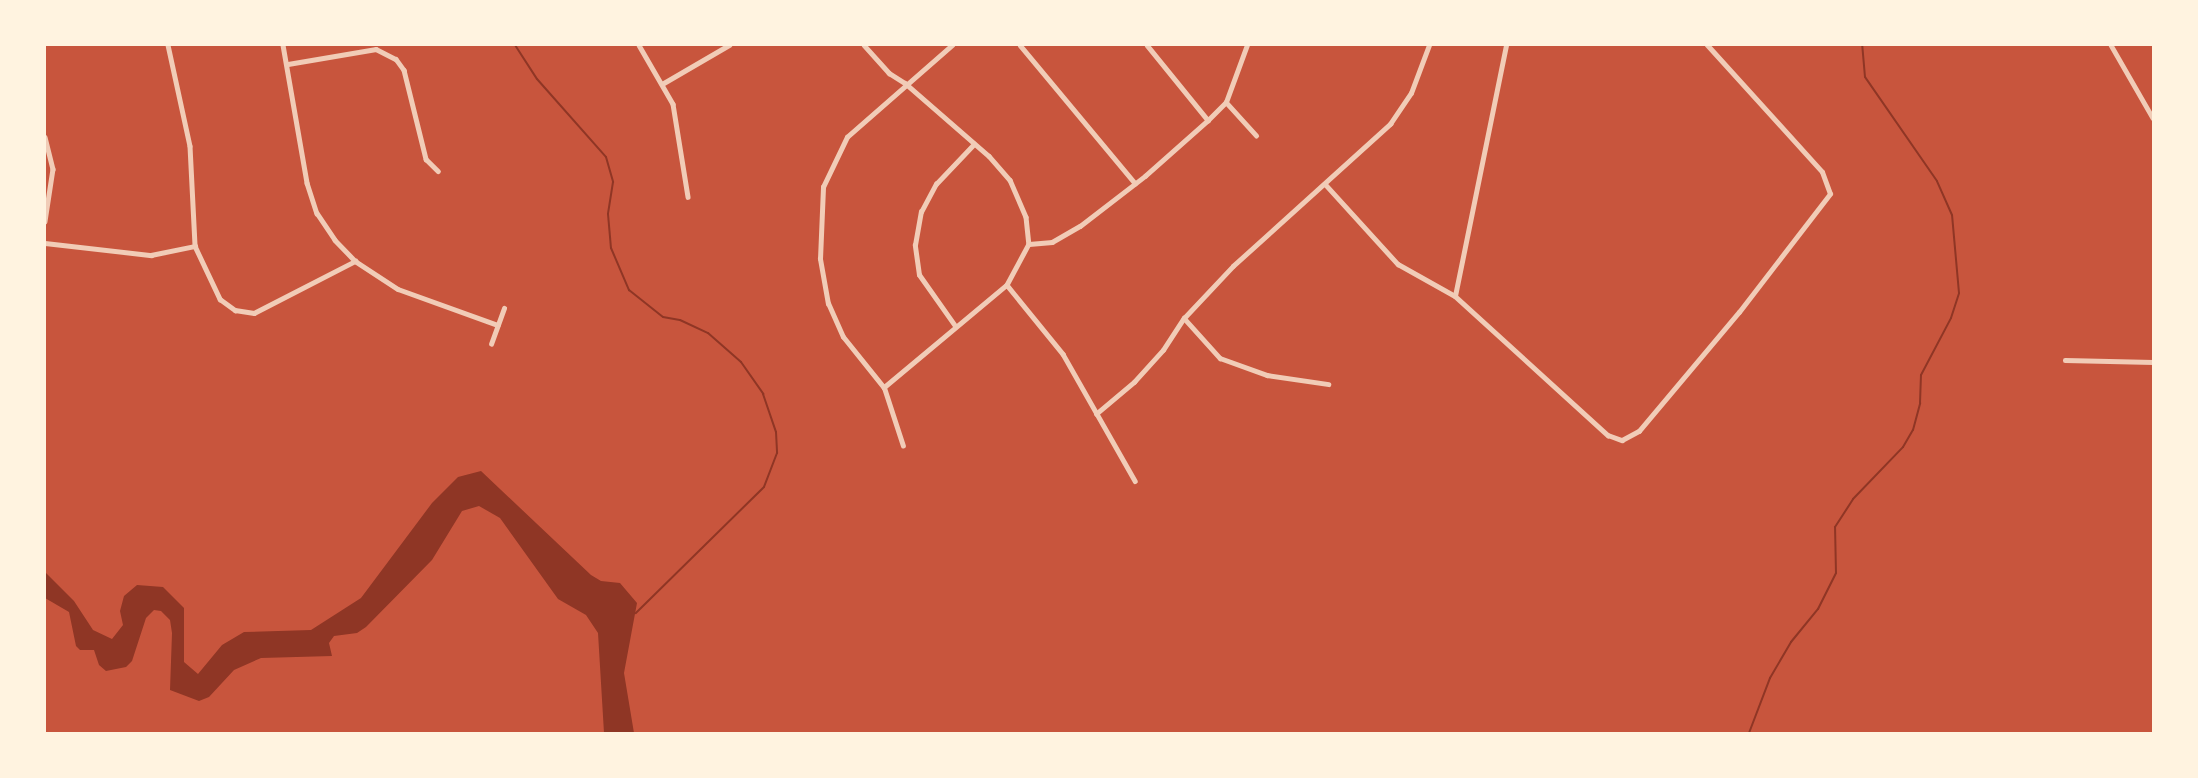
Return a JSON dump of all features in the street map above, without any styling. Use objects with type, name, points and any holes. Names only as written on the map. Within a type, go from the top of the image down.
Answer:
[{"type":"street","points":[[168,45],[190,146],[195,246],[220,299],[235,310],[254,313],[355,261]]},
{"type":"street","points":[[283,45],[307,183],[317,213],[355,261],[398,289],[498,326]]},
{"type":"street","points":[[639,45],[662,84],[678,124],[688,197]]},
{"type":"street","points":[[662,84],[729,45]]},
{"type":"street","points":[[864,45],[889,73],[905,83],[974,144],[1010,180],[1026,217],[1029,244],[1007,285],[955,326],[884,388]]},
{"type":"street","points":[[903,446],[884,388],[852,350],[834,320],[823,281],[819,236],[823,187],[836,152],[847,137],[905,83],[952,45]]},
{"type":"street","points":[[1020,45],[1135,183]]},
{"type":"street","points":[[1147,45],[1208,120]]},
{"type":"street","points":[[1029,244],[1052,242],[1135,183],[1208,120],[1226,102],[1247,45]]},
{"type":"street","points":[[1096,414],[1134,382],[1163,350],[1184,318],[1233,266],[1326,185],[1390,124],[1411,93],[1429,45]]},
{"type":"street","points":[[1455,296],[1506,45]]},
{"type":"street","points":[[1326,185],[1398,264],[1455,296],[1608,435],[1622,440],[1639,431],[1739,312],[1830,194],[1822,172],[1707,45]]},
{"type":"street","points":[[2110,45],[2153,118]]},
{"type":"street","points":[[288,64],[376,49],[396,59],[404,70],[426,159],[438,171]]},
{"type":"street","points":[[1226,102],[1256,135]]},
{"type":"street","points":[[45,137],[53,169],[45,221]]},
{"type":"street","points":[[955,326],[919,275],[915,245],[921,212],[936,184],[974,144]]},
{"type":"street","points":[[45,243],[151,255],[195,246]]},
{"type":"street","points":[[1007,285],[1044,327],[1135,482]]},
{"type":"street","points":[[491,344],[504,308]]},
{"type":"street","points":[[1184,318],[1220,358],[1267,375],[1328,384]]},
{"type":"street","points":[[2065,360],[2153,362]]},
{"type":"shaded area","points":[[481,471],[591,575],[601,581],[620,583],[637,603],[624,673],[634,733],[604,733],[598,633],[586,615],[558,599],[500,518],[479,506],[462,511],[432,560],[366,627],[357,633],[334,636],[329,643],[332,656],[261,658],[234,670],[209,697],[199,701],[170,690],[172,633],[170,620],[161,611],[154,610],[146,618],[132,661],[126,667],[106,671],[99,665],[94,650],[80,650],[76,646],[69,612],[45,598],[45,572],[74,601],[93,630],[112,639],[123,625],[120,611],[124,596],[137,585],[163,587],[184,608],[184,662],[198,674],[222,645],[244,632],[311,630],[361,598],[432,503],[458,477]]},
{"type":"waterway","points":[[515,45],[537,79],[606,157],[613,182],[608,214],[611,248],[629,290],[663,317],[680,320],[708,333],[741,362],[763,394],[776,432],[777,453],[764,487],[636,613]]},
{"type":"waterway","points":[[1749,733],[1770,678],[1791,642],[1818,609],[1836,573],[1835,527],[1853,499],[1903,447],[1913,430],[1920,403],[1921,375],[1951,318],[1959,293],[1952,215],[1937,181],[1865,77],[1862,45]]}]
